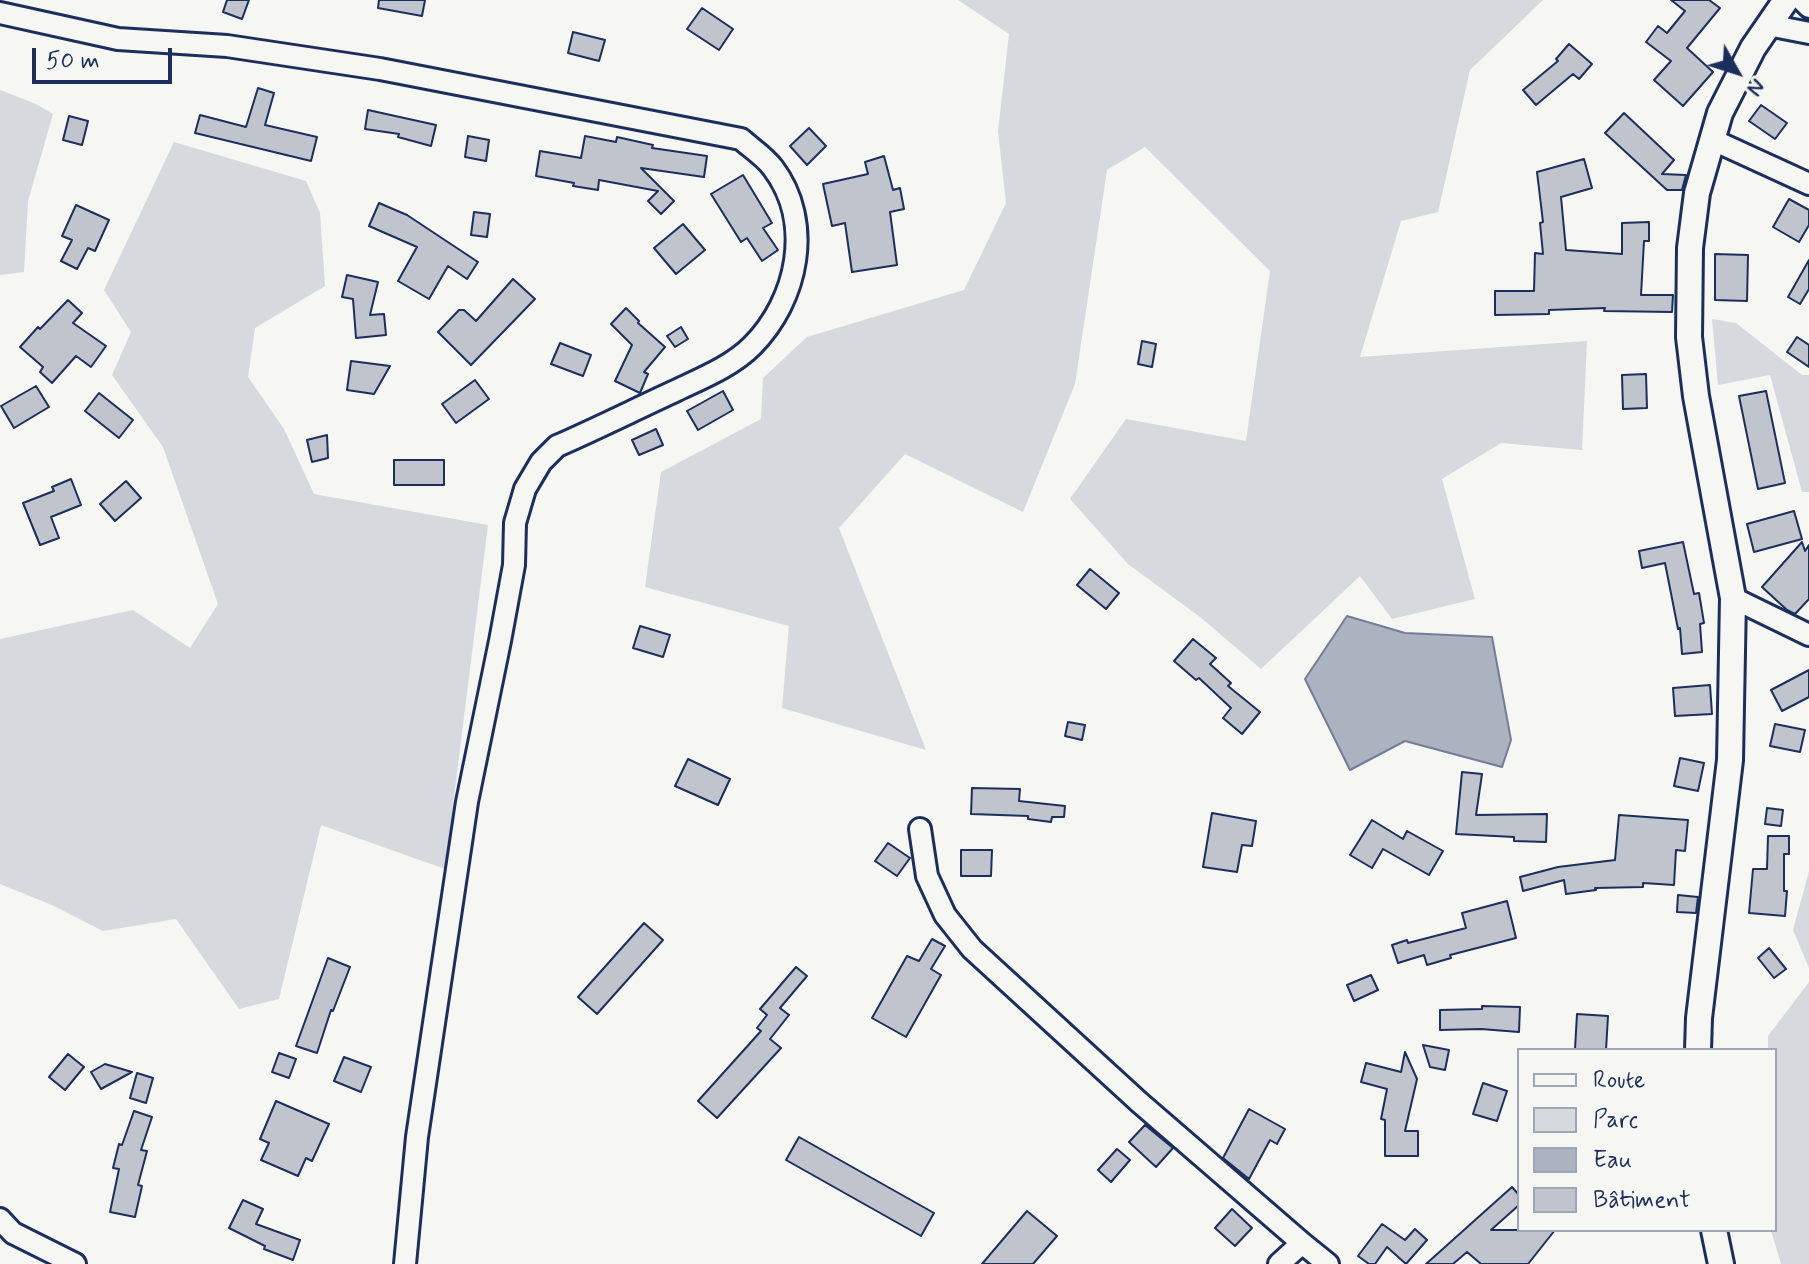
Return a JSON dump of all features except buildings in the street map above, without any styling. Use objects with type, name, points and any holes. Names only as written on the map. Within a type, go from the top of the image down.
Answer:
[{"type":"street","points":[[1698,1048],[1730,760],[1733,598],[1696,396],[1689,337],[1690,248],[1697,193],[1732,86],[1786,0]]},
{"type":"street","points":[[1802,0],[1809,7]]},
{"type":"street","points":[[0,13],[118,39],[227,46],[380,69],[741,139],[773,168],[791,203],[798,231],[797,258],[773,320],[751,347],[721,369],[557,446],[541,462],[525,489],[515,523],[514,565],[467,802],[417,1137],[405,1264]]},
{"type":"street","points":[[1768,25],[1809,33]]},
{"type":"street","points":[[1713,140],[1809,184]]},
{"type":"street","points":[[1733,598],[1809,635]]},
{"type":"street","points":[[920,829],[927,876],[945,915],[972,949],[1139,1102],[1328,1264]]},
{"type":"street","points":[[0,1219],[13,1233],[75,1264]]},
{"type":"street","points":[[1714,1232],[1721,1264]]},
{"type":"street","points":[[1279,1264],[1302,1243]]},
{"type":"green space","points":[[958,0],[1543,0],[1470,70],[1438,212],[1401,221],[1360,357],[1587,341],[1582,450],[1501,443],[1442,479],[1475,599],[1392,619],[1360,576],[1261,669],[1200,617],[1128,564],[1070,499],[1126,419],[1246,441],[1270,271],[1145,147],[1107,170],[1075,384],[1023,512],[905,454],[839,528],[926,750],[782,708],[789,626],[645,587],[661,472],[761,419],[763,378],[807,337],[964,290],[1006,203],[998,131],[1009,34]]},
{"type":"green space","points":[[0,90],[53,114],[28,201],[24,272],[0,275]]},
{"type":"green space","points":[[174,142],[306,181],[320,213],[325,286],[255,328],[248,377],[284,429],[314,494],[488,525],[445,869],[321,825],[279,999],[239,1009],[176,919],[103,931],[52,905],[0,884],[0,639],[133,610],[190,648],[218,604],[163,447],[112,375],[131,332],[104,290]]},
{"type":"green space","points":[[1712,319],[1736,323],[1802,375],[1809,375],[1809,492],[1802,492],[1770,375],[1718,385]]},
{"type":"green space","points":[[1809,871],[1809,968],[1793,930]]},
{"type":"green space","points":[[1809,982],[1809,1264],[1781,1264],[1772,1232],[1777,1232],[1777,1048],[1768,1048],[1768,1036]]},
{"type":"water","points":[[1347,616],[1405,633],[1492,637],[1511,740],[1502,767],[1405,741],[1350,770],[1305,679]]}]
